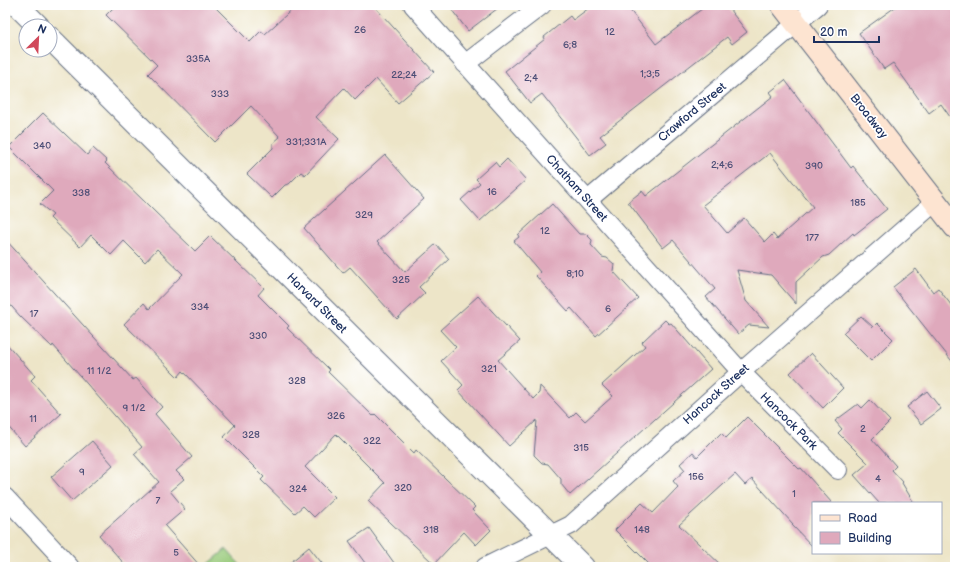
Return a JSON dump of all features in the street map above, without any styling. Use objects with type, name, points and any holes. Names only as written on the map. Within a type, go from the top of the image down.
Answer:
[{"type":"main road","name":"Broadway","points":[[782,5],[955,228]]},
{"type":"street","points":[[17,5],[30,18]]},
{"type":"street","name":"Chatham Street","points":[[413,5],[741,372]]},
{"type":"street","points":[[465,64],[542,5]]},
{"type":"street","name":"Crawford Street","points":[[588,200],[818,5]]},
{"type":"street","name":"Harvard Street","points":[[58,46],[536,522],[552,535],[584,567]]},
{"type":"street","name":"Hancock Street","points":[[485,567],[571,526],[741,372],[935,202]]},
{"type":"street","name":"Hancock Park","points":[[741,372],[838,470]]},
{"type":"street","points":[[5,497],[70,567]]},
{"type":"green space","points":[[226,549],[242,567],[205,567]]},
{"type":"building","points":[[116,5],[213,5],[250,42],[261,31],[265,34],[297,5],[373,5],[434,72],[398,103],[376,79],[355,100],[344,88],[316,117],[339,139],[305,175],[301,172],[272,198],[247,174],[273,148],[273,143],[280,137],[251,106],[215,142],[148,74],[157,65],[106,15]]},
{"type":"building","points":[[448,5],[502,5],[468,31]]},
{"type":"building","points":[[593,5],[626,5],[656,44],[707,5],[726,5],[747,32],[732,44],[727,37],[600,136],[606,143],[590,155],[542,94],[530,103],[505,71],[545,39],[544,37],[570,16],[573,20]]},
{"type":"building","points":[[898,5],[950,5],[955,12],[955,124],[941,104],[929,113],[893,63],[884,69],[859,33]]},
{"type":"building","points":[[785,80],[851,168],[853,166],[887,209],[854,235],[853,233],[829,255],[823,257],[796,282],[796,304],[771,275],[737,270],[746,301],[769,327],[749,325],[738,334],[706,297],[715,289],[673,240],[663,248],[628,202],[642,191],[646,196],[773,96],[770,92]],"holes":[[[770,153],[813,207],[777,239],[773,234],[765,242],[744,218],[727,233],[703,205]]]},
{"type":"building","points":[[43,113],[87,155],[93,148],[107,161],[105,163],[195,251],[210,236],[264,288],[258,295],[289,326],[287,328],[330,370],[328,372],[373,416],[375,414],[414,453],[416,450],[475,507],[472,510],[491,530],[476,545],[464,532],[434,564],[368,501],[385,483],[336,434],[305,467],[335,497],[314,517],[303,506],[295,513],[261,480],[264,477],[224,437],[235,425],[183,371],[178,377],[124,324],[144,303],[149,309],[183,274],[157,249],[145,262],[124,241],[111,255],[91,235],[80,247],[50,218],[53,215],[40,204],[53,191],[9,147]]},
{"type":"building","points":[[385,155],[424,199],[377,242],[405,272],[436,244],[449,259],[419,287],[425,293],[397,319],[350,267],[343,273],[304,228]]},
{"type":"building","points":[[507,159],[526,180],[480,221],[461,200],[480,183],[476,179],[495,162],[499,167]]},
{"type":"building","points":[[552,204],[579,234],[586,234],[592,240],[591,245],[602,257],[607,258],[614,264],[613,271],[638,298],[596,336],[571,308],[568,311],[536,276],[540,272],[514,241],[519,237],[518,235]]},
{"type":"building","points":[[5,239],[133,380],[136,378],[162,407],[155,414],[192,457],[176,471],[184,479],[170,491],[185,509],[165,526],[201,567],[127,567],[99,535],[159,482],[134,454],[142,447],[53,345],[52,347],[5,299]]},
{"type":"building","points":[[916,269],[933,292],[938,288],[955,310],[955,365],[893,287]]},
{"type":"building","points":[[478,296],[520,341],[498,360],[533,399],[539,393],[540,386],[570,418],[576,412],[585,421],[613,396],[602,385],[645,346],[642,342],[665,320],[669,324],[671,323],[711,369],[570,495],[561,484],[561,479],[548,464],[542,463],[534,455],[537,420],[509,446],[458,390],[463,385],[441,361],[456,347],[440,330]]},
{"type":"building","points":[[861,316],[873,327],[877,323],[893,339],[871,361],[843,333]]},
{"type":"building","points":[[5,342],[35,376],[31,380],[61,414],[25,446],[5,423]]},
{"type":"building","points":[[811,353],[843,388],[823,408],[790,373]]},
{"type":"building","points":[[927,391],[941,409],[921,424],[907,407]]},
{"type":"building","points":[[870,400],[890,421],[872,439],[896,466],[892,470],[903,482],[902,483],[913,502],[878,502],[854,475],[868,463],[838,433],[842,429],[835,421],[858,404],[862,408]]},
{"type":"building","points":[[747,417],[799,469],[801,468],[831,502],[812,502],[812,546],[752,479],[745,485],[735,474],[679,525],[723,567],[652,567],[615,530],[642,503],[653,513],[678,487],[673,481],[685,470],[680,464],[693,452],[697,457],[721,433],[726,438]]},
{"type":"building","points":[[92,441],[113,465],[72,501],[51,477]]},
{"type":"building","points":[[369,528],[397,567],[368,567],[349,541]]},
{"type":"building","points":[[309,547],[325,567],[285,567]]}]
